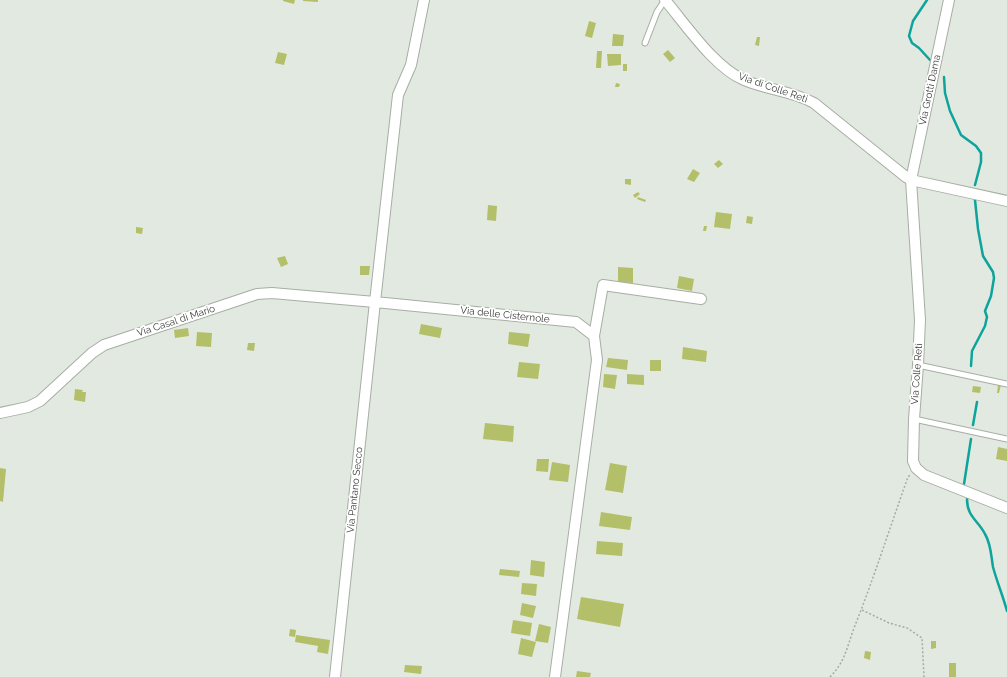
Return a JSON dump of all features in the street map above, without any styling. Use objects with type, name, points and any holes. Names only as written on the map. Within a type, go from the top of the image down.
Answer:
[{"type":"street","points":[[375,302],[398,95],[410,65],[424,0]]},
{"type":"street","name":"Via di Colle Reti","points":[[665,0],[714,59],[730,72],[750,83],[799,96],[814,103],[902,175],[911,180]]},
{"type":"street","name":"Via Grotti Dama","points":[[911,180],[949,0]]},
{"type":"street","points":[[911,180],[1007,201]]},
{"type":"street","name":"Via Colle Reti","points":[[911,180],[920,312],[914,419],[913,461],[916,468]]},
{"type":"street","points":[[555,677],[597,360],[594,336],[603,286],[701,299]]},
{"type":"street","name":"Via Casal di Mario","points":[[0,413],[28,407],[40,401],[104,345],[257,294],[272,293],[375,302]]},
{"type":"street","name":"Via delle Cisternole","points":[[375,302],[576,322],[594,336]]},
{"type":"street","name":"Via Pantano Secco","points":[[335,677],[375,302]]},
{"type":"street","points":[[916,468],[927,477],[1007,508]]},
{"type":"lane","points":[[645,43],[657,12],[665,0]]},
{"type":"lane","points":[[918,364],[1007,384]]},
{"type":"lane","points":[[914,419],[1007,439]]},
{"type":"path","points":[[830,677],[839,668],[862,610],[908,477],[916,468]]},
{"type":"path","points":[[862,610],[907,628],[922,638],[924,677]]},
{"type":"building","points":[[283,0],[295,0],[294,4]]},
{"type":"building","points":[[318,0],[318,2],[303,1]]},
{"type":"building","points":[[589,21],[596,23],[592,38],[585,36]]},
{"type":"building","points":[[613,34],[624,35],[623,46],[612,46]]},
{"type":"building","points":[[757,37],[760,37],[759,46],[755,45]]},
{"type":"building","points":[[668,50],[675,58],[670,62],[663,54]]},
{"type":"building","points":[[597,51],[602,51],[601,68],[596,68]]},
{"type":"building","points":[[278,52],[287,54],[284,65],[275,63]]},
{"type":"building","points":[[607,54],[621,54],[621,65],[608,66]]},
{"type":"building","points":[[623,64],[627,64],[627,71],[623,71]]},
{"type":"building","points":[[616,83],[620,84],[619,87],[615,87]]},
{"type":"building","points":[[719,160],[723,164],[718,168],[714,164]]},
{"type":"building","points":[[693,169],[700,173],[694,182],[687,179]]},
{"type":"building","points":[[625,179],[631,179],[631,185],[625,184]]},
{"type":"building","points":[[638,192],[640,194],[635,198],[633,195]]},
{"type":"building","points":[[638,197],[646,200],[645,202],[637,199]]},
{"type":"building","points":[[488,205],[497,206],[496,221],[487,220]]},
{"type":"building","points":[[716,212],[732,214],[730,229],[714,227]]},
{"type":"building","points":[[747,216],[753,217],[752,224],[746,223]]},
{"type":"building","points":[[704,226],[707,226],[706,231],[703,231]]},
{"type":"building","points":[[136,227],[143,228],[142,234],[136,233]]},
{"type":"building","points":[[285,256],[288,264],[281,267],[277,258]]},
{"type":"building","points":[[360,266],[370,266],[369,275],[360,275]]},
{"type":"building","points":[[618,267],[633,268],[633,283],[618,282]]},
{"type":"building","points":[[679,276],[694,279],[692,291],[677,288]]},
{"type":"building","points":[[421,324],[442,328],[440,338],[419,334]]},
{"type":"building","points":[[188,328],[189,336],[175,338],[174,330]]},
{"type":"building","points":[[197,332],[212,333],[211,347],[196,346]]},
{"type":"building","points":[[509,332],[530,334],[528,347],[508,344]]},
{"type":"building","points":[[248,343],[255,343],[254,351],[247,350]]},
{"type":"building","points":[[683,347],[707,351],[706,362],[682,359]]},
{"type":"building","points":[[608,358],[628,360],[627,370],[606,367]]},
{"type":"building","points":[[650,360],[661,360],[661,371],[650,371]]},
{"type":"building","points":[[519,362],[540,364],[538,379],[517,377]]},
{"type":"building","points":[[604,374],[617,375],[615,389],[603,387]]},
{"type":"building","points":[[627,374],[644,375],[644,385],[627,384]]},
{"type":"building","points":[[998,385],[1001,385],[999,393],[997,393]]},
{"type":"building","points":[[973,386],[981,387],[980,393],[972,392]]},
{"type":"building","points":[[75,389],[86,392],[85,402],[74,400]]},
{"type":"building","points":[[485,423],[514,426],[513,442],[483,439]]},
{"type":"building","points":[[998,447],[1007,449],[1007,461],[996,459]]},
{"type":"building","points":[[537,459],[549,459],[548,472],[536,471]]},
{"type":"building","points":[[552,462],[570,465],[568,482],[549,480]]},
{"type":"building","points":[[610,463],[627,466],[623,493],[605,490]]},
{"type":"building","points":[[0,468],[6,469],[3,502],[0,501]]},
{"type":"building","points":[[601,512],[632,517],[630,530],[599,526]]},
{"type":"building","points":[[597,541],[623,543],[622,556],[596,554]]},
{"type":"building","points":[[531,560],[545,562],[544,577],[530,575]]},
{"type":"building","points":[[500,569],[520,571],[519,577],[499,575]]},
{"type":"building","points":[[522,583],[537,584],[536,596],[521,594]]},
{"type":"building","points":[[581,597],[624,604],[620,627],[577,619]]},
{"type":"building","points":[[522,603],[536,606],[533,618],[520,615]]},
{"type":"building","points":[[513,620],[532,623],[530,636],[511,633]]},
{"type":"building","points":[[539,624],[551,627],[548,643],[535,641]]},
{"type":"building","points":[[290,629],[296,630],[295,637],[289,636]]},
{"type":"building","points":[[296,635],[330,640],[328,654],[317,652],[318,646],[295,642]]},
{"type":"building","points":[[521,638],[536,642],[532,657],[518,654]]},
{"type":"building","points":[[931,641],[936,641],[936,648],[931,649]]},
{"type":"building","points":[[865,651],[871,652],[870,660],[864,658]]},
{"type":"building","points":[[949,663],[956,663],[956,677],[949,677]]},
{"type":"building","points":[[405,665],[422,666],[421,674],[404,672]]},
{"type":"building","points":[[577,671],[591,673],[590,677],[576,677]]},
{"type":"waterway","points":[[927,0],[913,21],[909,36],[912,43],[930,60]]},
{"type":"waterway","points":[[944,77],[945,93],[950,111],[961,135],[976,146],[981,153],[981,162],[975,185]]},
{"type":"waterway","points":[[971,366],[972,351],[985,326],[987,317],[985,311],[991,296],[994,278],[993,272],[983,256],[975,200]]},
{"type":"waterway","points":[[973,425],[977,402]]},
{"type":"waterway","points":[[964,484],[971,439]]},
{"type":"waterway","points":[[967,499],[967,505],[971,514],[987,538],[993,567],[1007,611]]}]
